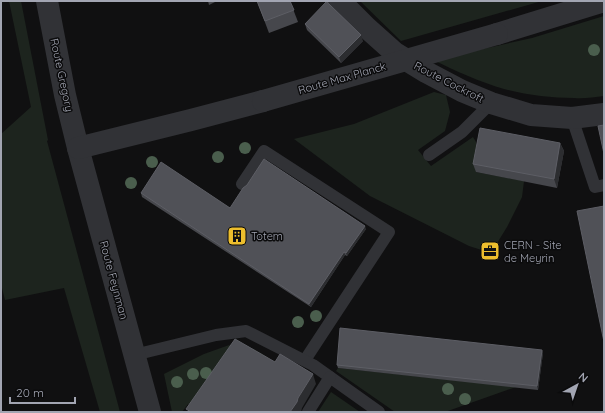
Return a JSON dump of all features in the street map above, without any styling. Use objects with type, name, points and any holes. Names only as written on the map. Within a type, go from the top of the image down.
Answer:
[{"type":"street","name":"Route Gregory","points":[[48,1],[65,95],[78,148]]},
{"type":"street","name":"Route Cockroft","points":[[340,1],[395,53],[426,72],[462,91],[491,103],[531,115],[572,118],[604,114]]},
{"type":"street","name":"Route Max Planck","points":[[78,148],[263,101],[497,34],[604,1]]},
{"type":"street","name":"Route Feynman","points":[[78,148],[150,412]]},
{"type":"lane","points":[[429,155],[462,132],[491,103]]},
{"type":"lane","points":[[572,118],[596,187],[604,186]]},
{"type":"lane","points":[[242,184],[264,151],[389,232],[305,360]]},
{"type":"lane","points":[[134,355],[216,335],[246,331],[305,360],[379,412]]},
{"type":"lane","points":[[308,412],[330,377]]},
{"type":"shaded area","points":[[9,1],[21,1],[47,141],[120,412],[100,412],[64,288],[5,300],[1,284],[1,134],[31,107]]},
{"type":"shaded area","points":[[360,1],[542,1],[401,41]]},
{"type":"shaded area","points":[[604,16],[604,96],[565,98],[521,93],[486,83],[433,60],[532,38]]},
{"type":"shaded area","points":[[434,92],[446,95],[450,112],[445,131],[418,150],[431,166],[473,137],[476,142],[476,172],[524,181],[522,197],[507,227],[491,253],[469,246],[370,196],[294,139],[354,124]]},
{"type":"shaded area","points":[[232,344],[239,344],[251,348],[278,364],[196,410],[188,404],[182,412],[172,412],[164,374],[204,354]]},
{"type":"shaded area","points":[[338,368],[516,387],[445,412],[395,412],[336,371]]},
{"type":"shaded area","points":[[331,392],[360,412],[318,412]]},
{"type":"building","points":[[257,1],[290,1],[294,10],[265,21]]},
{"type":"building","points":[[327,1],[361,35],[339,57],[305,24]]},
{"type":"building","points":[[604,125],[604,154],[598,126]]},
{"type":"building","points":[[480,128],[560,143],[554,179],[473,164]]},
{"type":"building","points":[[264,159],[365,226],[346,253],[344,252],[309,304],[141,193],[161,162],[230,208]]},
{"type":"building","points":[[604,206],[604,342],[577,211]]},
{"type":"building","points":[[340,328],[542,350],[537,386],[337,365]]},
{"type":"building","points":[[235,339],[275,362],[280,354],[313,374],[290,412],[191,412],[186,409]]},
{"type":"place","name":"Totem","points":[[237,236]]},
{"type":"place","name":"CERN - Site de Meyrin","points":[[490,251]]}]
